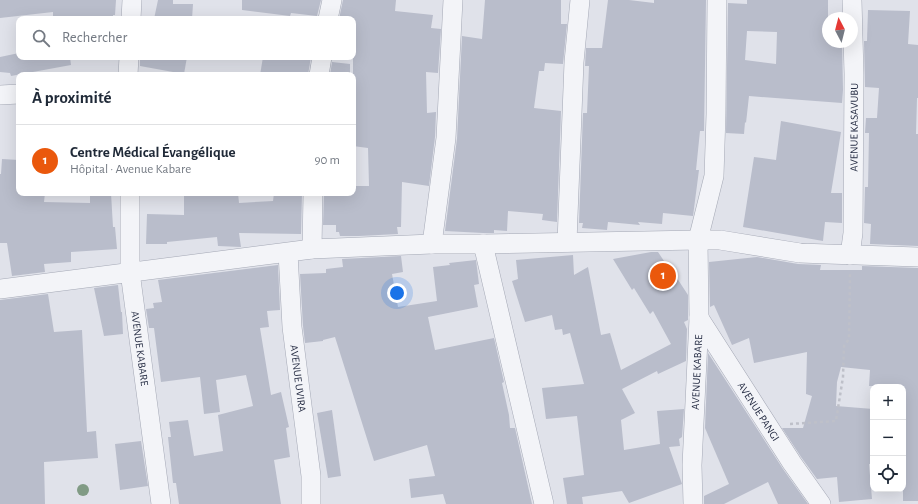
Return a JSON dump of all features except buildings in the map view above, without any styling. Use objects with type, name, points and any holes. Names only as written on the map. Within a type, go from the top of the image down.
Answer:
[{"type":"street","points":[[131,16],[132,0]]},
{"type":"street","points":[[329,16],[332,0]]},
{"type":"street","points":[[432,244],[446,138],[453,0]]},
{"type":"street","points":[[567,242],[574,62],[580,0]]},
{"type":"street","name":"AVENUE KABARE","points":[[693,504],[692,465],[699,318],[698,240],[714,176],[717,0]]},
{"type":"street","name":"AVENUE KASAVUBU","points":[[850,255],[853,233],[854,74],[852,0]]},
{"type":"street","points":[[128,72],[129,60]]},
{"type":"street","points":[[320,72],[322,60]]},
{"type":"street","points":[[0,95],[16,94]]},
{"type":"street","name":"AVENUE KABARE","points":[[130,196],[130,272],[161,504]]},
{"type":"street","points":[[312,249],[313,196]]},
{"type":"street","points":[[0,289],[312,249],[432,244],[720,240],[800,253],[918,257]]},
{"type":"street","points":[[482,244],[544,504]]},
{"type":"street","name":"AVENUE UVIRA","points":[[288,253],[292,327],[311,476],[311,504]]},
{"type":"street","name":"AVENUE PANGI","points":[[699,318],[792,463],[821,504]]},
{"type":"path","points":[[768,426],[836,421],[843,377],[844,346],[849,339],[850,255]]},
{"type":"place","name":"Centre Médical Évangélique","points":[[663,276]]}]
